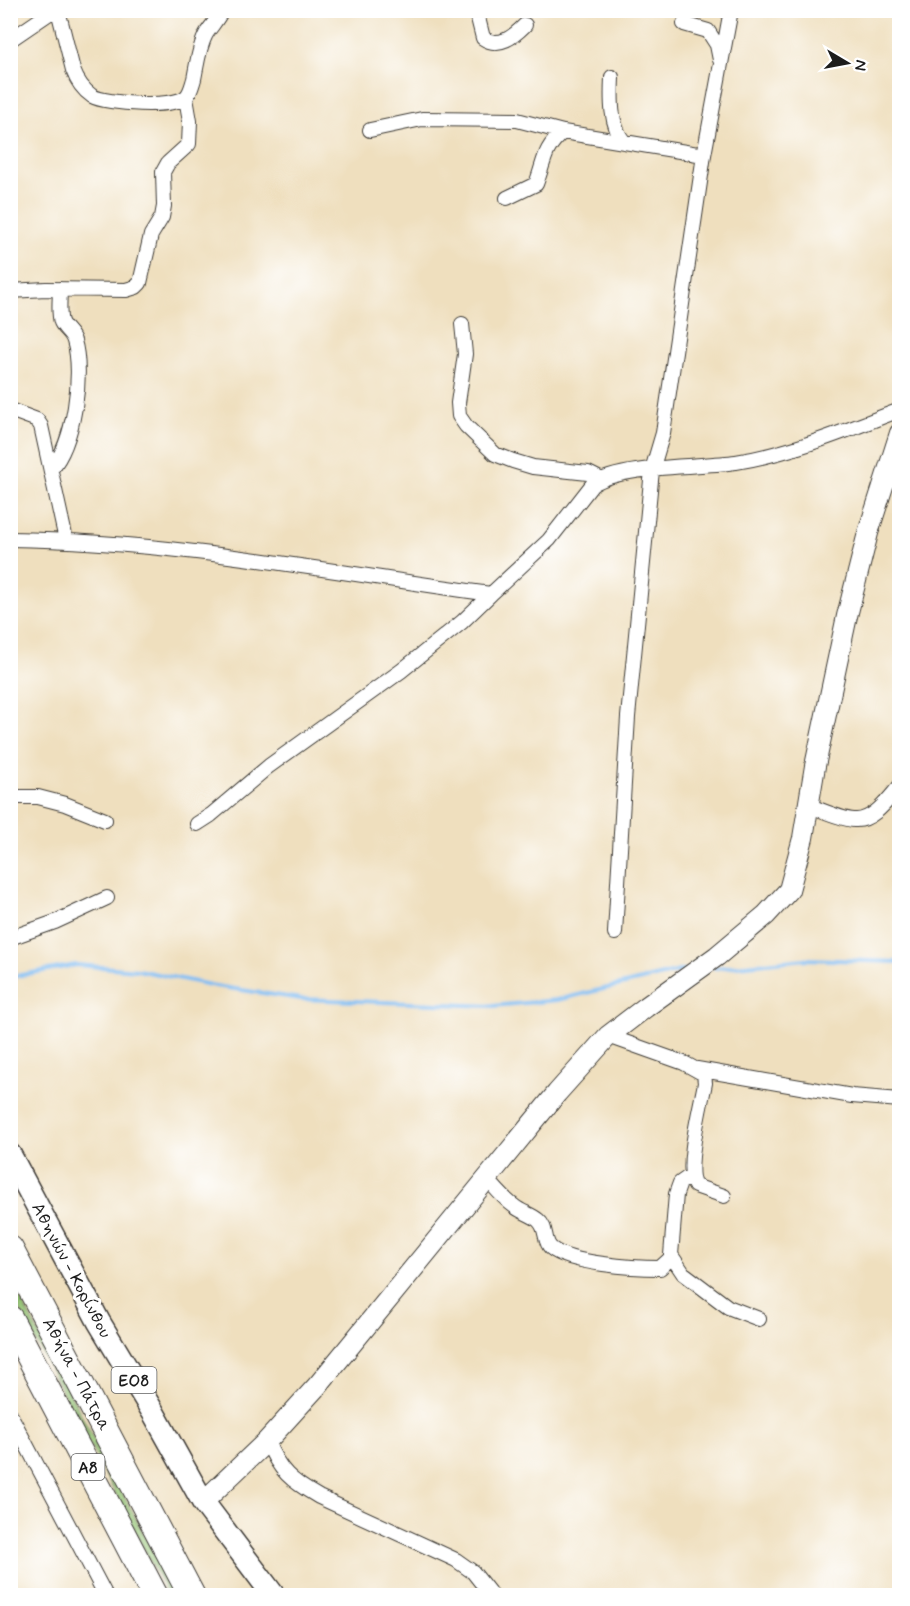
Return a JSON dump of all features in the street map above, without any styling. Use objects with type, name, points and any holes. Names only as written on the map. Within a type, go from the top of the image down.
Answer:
[{"type":"highway","name":"Αθήνα - Πάτρα","points":[[10,1249],[192,1596]]},
{"type":"highway","name":"Αθήνα - Πάτρα","points":[[10,1319],[155,1596]]},
{"type":"main road","name":"Αθηνών - Κορίνθου","points":[[10,1155],[99,1322],[203,1502],[274,1596]]},
{"type":"street","points":[[10,40],[56,10],[76,80],[92,96],[106,101],[152,104],[177,102],[186,98],[191,90],[202,45],[222,10]]},
{"type":"street","points":[[476,10],[483,38],[487,41],[501,42],[511,38],[525,25]]},
{"type":"street","points":[[615,933],[628,717],[652,470],[663,432],[704,155],[731,10]]},
{"type":"street","points":[[684,24],[708,31],[717,45],[720,68]]},
{"type":"street","points":[[612,77],[614,118],[617,133],[624,142]]},
{"type":"street","points":[[10,291],[126,290],[140,283],[151,235],[162,217],[163,172],[168,163],[189,144],[186,98]]},
{"type":"street","points":[[370,130],[422,119],[517,120],[563,132],[704,155]]},
{"type":"street","points":[[507,198],[536,184],[546,150],[563,132]]},
{"type":"street","points":[[51,469],[62,455],[65,445],[73,416],[78,372],[74,339],[61,322],[60,289]]},
{"type":"street","points":[[462,324],[465,354],[458,403],[459,416],[466,426],[495,454],[533,467],[588,473],[600,479]]},
{"type":"street","points":[[10,410],[37,420],[41,426],[66,540]]},
{"type":"street","points":[[197,824],[211,815],[269,765],[401,671],[462,622],[549,540],[592,485],[600,479],[652,470],[737,461],[791,449],[900,410]]},
{"type":"street","points":[[203,1502],[267,1442],[341,1359],[564,1084],[608,1036],[717,956],[766,915],[789,890],[803,838],[847,616],[868,533],[900,433]]},
{"type":"street","points":[[10,539],[151,546],[243,557],[491,594]]},
{"type":"street","points":[[808,805],[855,820],[876,812],[900,786]]},
{"type":"street","points":[[10,797],[39,797],[65,804],[105,820]]},
{"type":"street","points":[[10,938],[55,922],[107,898]]},
{"type":"street","points":[[608,1036],[704,1074],[705,1083],[690,1176],[695,1186],[724,1196]]},
{"type":"street","points":[[697,1070],[852,1096],[900,1100]]},
{"type":"street","points":[[690,1176],[680,1183],[676,1194],[670,1244],[672,1257],[683,1273],[728,1307],[759,1319]]},
{"type":"street","points":[[488,1180],[514,1207],[540,1221],[544,1227],[549,1247],[554,1251],[584,1260],[627,1268],[638,1266],[660,1268],[672,1257]]},
{"type":"street","points":[[10,1414],[106,1596]]},
{"type":"street","points":[[267,1442],[278,1466],[302,1487],[456,1560],[473,1572],[492,1596]]},
{"type":"green space","points":[[10,1279],[176,1595],[168,1595],[11,1293]]},
{"type":"waterway","points":[[715,968],[805,959],[900,962]]},
{"type":"waterway","points":[[10,977],[76,965],[138,970],[215,986],[301,999],[493,1006],[557,1000],[684,970]]}]
